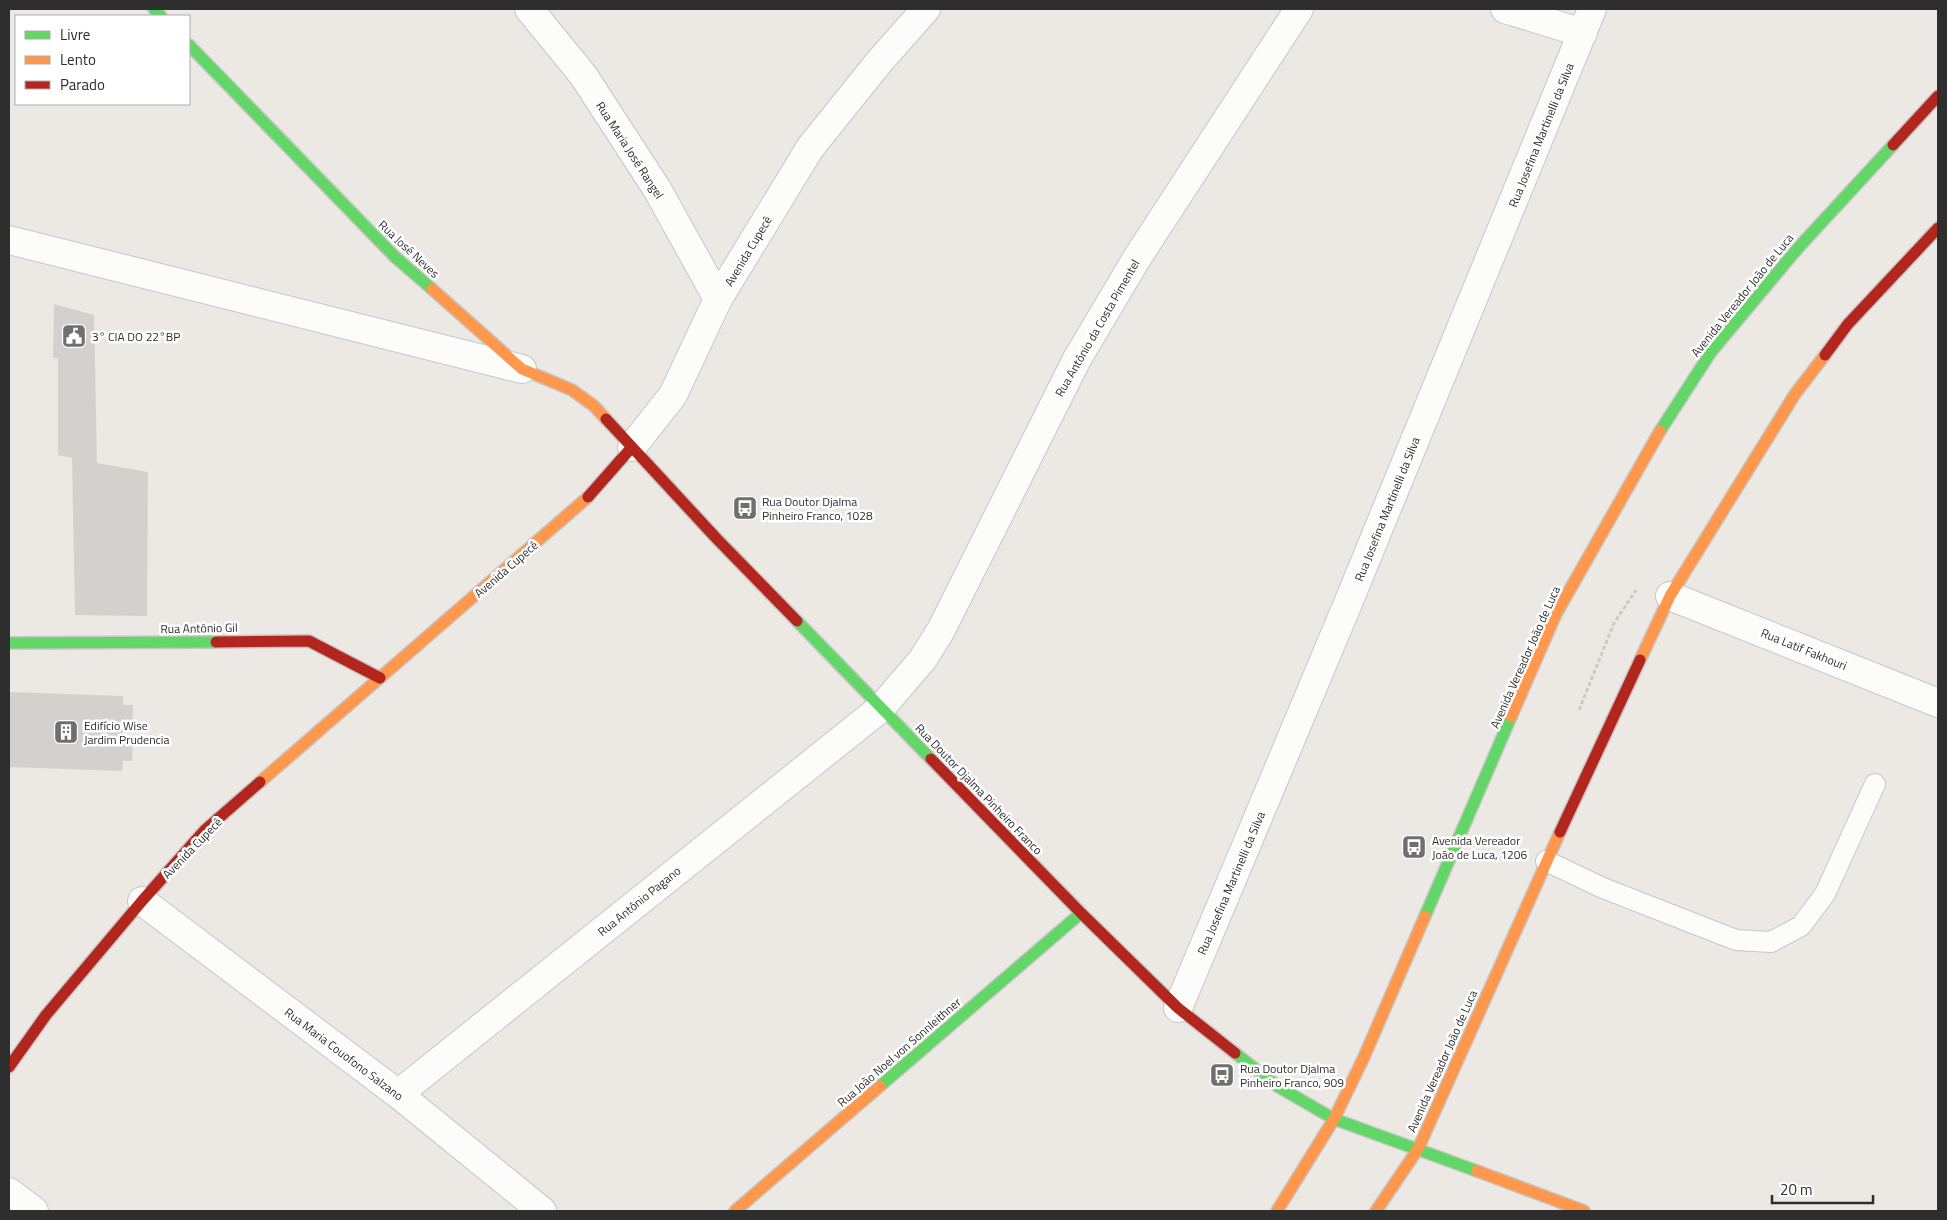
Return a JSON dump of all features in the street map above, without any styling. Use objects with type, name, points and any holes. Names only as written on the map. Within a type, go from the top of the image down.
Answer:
[{"type":"street","name":"Rua Maria José Rangel","points":[[529,9],[583,75],[657,189],[718,299]]},
{"type":"street","name":"Avenida Cupecê","points":[[9,1067],[46,1015],[142,901],[205,830],[590,496],[673,395],[718,299],[810,148],[879,62],[926,9]]},
{"type":"street","name":"Rua Antônio da Costa Pimentel","points":[[881,708],[923,660],[941,630],[1087,342],[1137,258],[1299,9]]},
{"type":"street","points":[[1505,9],[1587,21]]},
{"type":"street","name":"Rua Josefina Martinelli da Silva","points":[[1178,1008],[1346,608],[1587,21]]},
{"type":"street","name":"Rua José Neves","points":[[190,46],[395,257],[522,369],[572,390],[594,406],[632,447]]},
{"type":"street","name":"Avenida Vereador João de Luca","points":[[1277,1211],[1334,1119],[1364,1057],[1556,614],[1648,449],[1711,352],[1798,248],[1938,96]]},
{"type":"street","name":"Avenida Vereador João de Luca","points":[[1376,1211],[1418,1149],[1546,861],[1670,596],[1801,386],[1848,324],[1938,228]]},
{"type":"street","points":[[9,240],[522,369]]},
{"type":"street","name":"Rua Doutor Djalma Pinheiro Franco","points":[[632,447],[717,539],[1080,913],[1178,1008],[1277,1086],[1334,1119],[1418,1149]]},
{"type":"street","name":"Rua Latif Fakhouri","points":[[1670,596],[1938,703]]},
{"type":"street","name":"Rua Antônio Gil","points":[[9,643],[309,641],[380,678]]},
{"type":"street","name":"Rua Antônio Pagano","points":[[398,1094],[881,708]]},
{"type":"street","name":"Rua Maria Couofono Salzano","points":[[142,901],[398,1094],[542,1211]]},
{"type":"street","name":"Rua João Noel von Sonnleithner","points":[[734,1211],[1080,913]]},
{"type":"street","points":[[1418,1149],[1584,1211]]},
{"type":"street","points":[[9,1192],[34,1211]]},
{"type":"lane","points":[[1546,861],[1604,888],[1736,940],[1771,942],[1801,926],[1825,894],[1875,784]]},
{"type":"building","points":[[54,304],[94,315],[97,463],[148,472],[147,616],[75,615],[72,458],[58,455],[58,358],[53,358]]},
{"type":"building","name":"Edifício Wise Jardim Prudencia","points":[[9,692],[123,696],[123,705],[133,705],[132,729],[123,729],[123,736],[133,736],[132,761],[123,761],[122,771],[9,767]]},
{"type":"traffic: fast","points":[[154,9],[160,15]]},
{"type":"traffic: fast","points":[[190,46],[395,257],[432,289]]},
{"type":"traffic: fast","points":[[1660,431],[1711,352],[1798,248],[1893,145]]},
{"type":"traffic: fast","points":[[797,621],[931,759]]},
{"type":"traffic: fast","points":[[9,643],[216,642]]},
{"type":"traffic: fast","points":[[1425,916],[1511,717]]},
{"type":"traffic: fast","points":[[880,1086],[1081,913]]},
{"type":"traffic: fast","points":[[1235,1053],[1277,1086],[1334,1119],[1477,1171]]},
{"type":"traffic: slow","points":[[432,289],[522,369],[572,390],[594,406],[606,419]]},
{"type":"traffic: slow","points":[[1640,660],[1670,596],[1795,394],[1825,355]]},
{"type":"traffic: slow","points":[[1511,717],[1556,614],[1660,431]]},
{"type":"traffic: slow","points":[[260,782],[588,497]]},
{"type":"traffic: slow","points":[[1376,1211],[1418,1149],[1560,832]]},
{"type":"traffic: slow","points":[[1277,1211],[1334,1119],[1364,1057],[1425,916]]},
{"type":"traffic: slow","points":[[735,1211],[880,1086]]},
{"type":"traffic: slow","points":[[1477,1171],[1584,1211]]},
{"type":"traffic: jam","points":[[1893,145],[1938,96]]},
{"type":"traffic: jam","points":[[1825,355],[1848,324],[1938,228]]},
{"type":"traffic: jam","points":[[606,419],[717,539],[797,621]]},
{"type":"traffic: jam","points":[[588,497],[632,447]]},
{"type":"traffic: jam","points":[[216,642],[309,641],[380,678]]},
{"type":"traffic: jam","points":[[1560,832],[1640,660]]},
{"type":"traffic: jam","points":[[931,759],[1081,913],[1178,1008],[1235,1053]]},
{"type":"traffic: jam","points":[[9,1067],[46,1015],[142,901],[205,830],[260,782]]},
{"type":"place","name":"3° CIA DO 22°BP","points":[[74,336]]},
{"type":"place","name":"Rua Doutor Djalma Pinheiro Franco, 1028","points":[[745,508]]},
{"type":"place","name":"Edifício Wise Jardim Prudencia","points":[[66,732]]},
{"type":"place","name":"Avenida Vereador João de Luca, 1206","points":[[1414,847]]},
{"type":"place","name":"Rua Doutor Djalma Pinheiro Franco, 909","points":[[1222,1075]]}]
